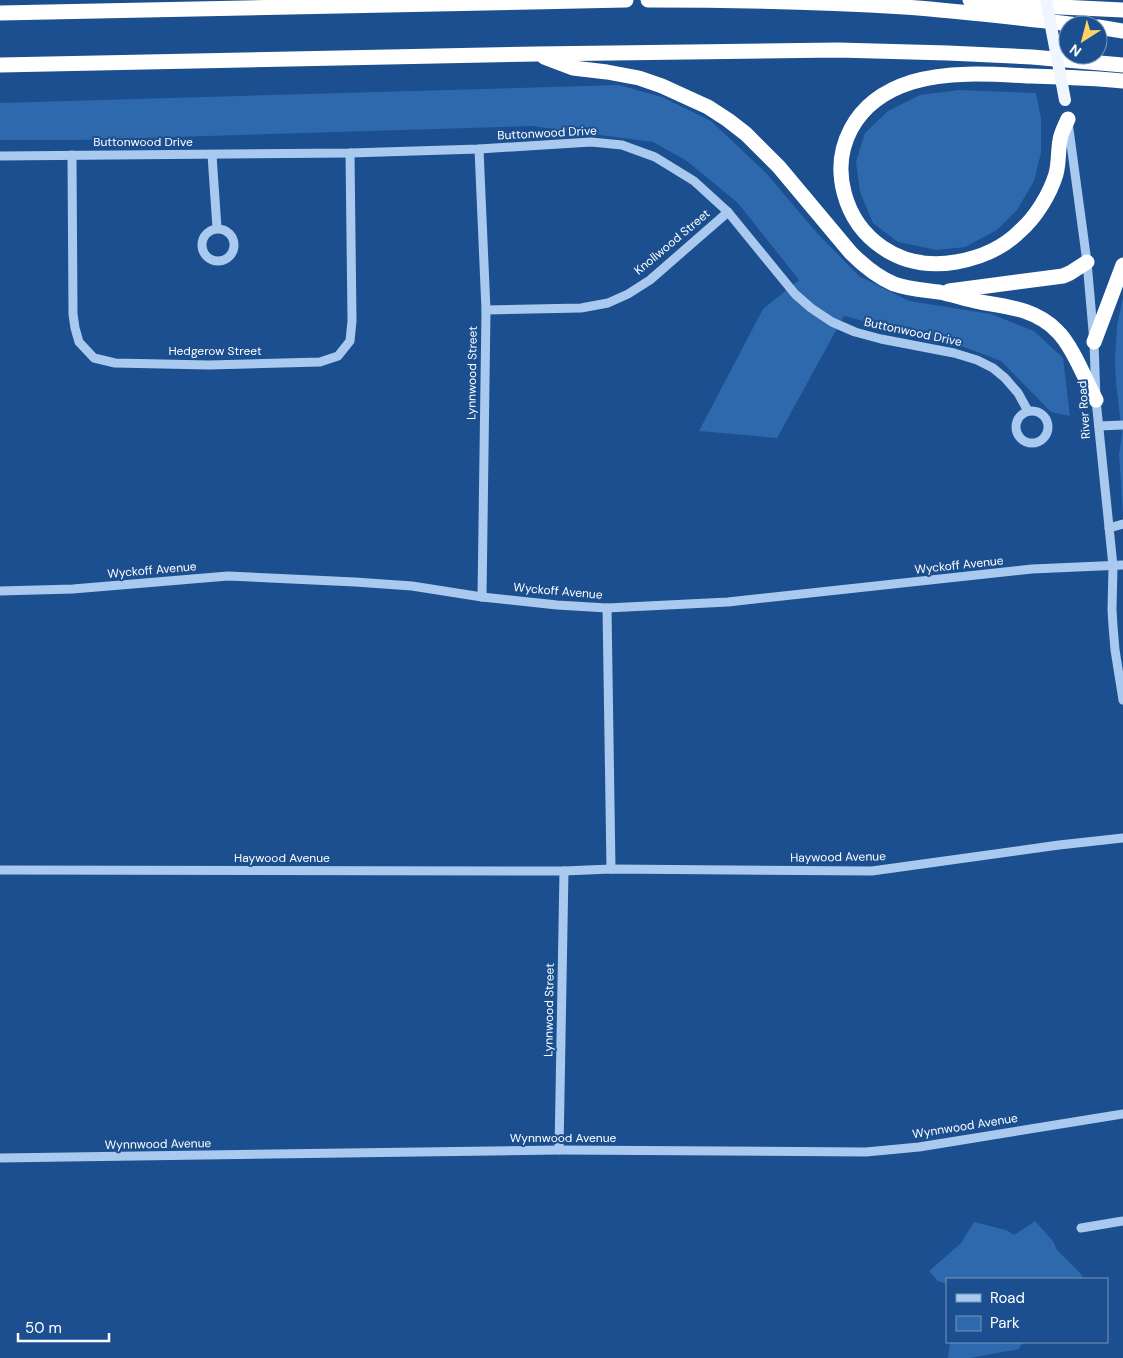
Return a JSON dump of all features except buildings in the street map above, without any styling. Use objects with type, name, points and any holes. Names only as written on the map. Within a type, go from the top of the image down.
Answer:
[{"type":"highway","points":[[0,12],[205,4],[626,0]]},
{"type":"highway","points":[[648,0],[909,4],[1058,23]]},
{"type":"highway","points":[[970,0],[1018,5],[1123,10]]},
{"type":"highway","points":[[1108,29],[1123,31]]},
{"type":"highway","points":[[0,65],[838,50],[1022,56],[1123,65]]},
{"type":"highway","points":[[536,54],[573,68],[639,78],[662,86],[708,107],[746,134],[774,161],[837,238],[864,266],[878,275],[894,284],[915,290],[940,292],[1018,308],[1045,320],[1058,331],[1068,345],[1096,400]]},
{"type":"highway","points":[[1068,119],[1060,139],[1056,173],[1046,196],[1034,216],[1021,231],[1005,244],[968,260],[927,264],[908,260],[890,252],[875,242],[863,229],[845,199],[840,163],[843,147],[852,128],[863,112],[878,98],[895,88],[932,77],[952,75],[1004,74],[1123,81]]},
{"type":"highway","points":[[940,292],[1052,278],[1070,273],[1087,262]]},
{"type":"highway","points":[[1094,342],[1123,265]]},
{"type":"main road","points":[[1046,0],[1065,100]]},
{"type":"street","name":"River Road","points":[[1068,119],[1087,262],[1094,342],[1096,400],[1109,528],[1118,565],[1112,610],[1115,650],[1123,700]]},
{"type":"street","name":"Buttonwood Drive","points":[[0,156],[350,153],[479,149],[591,142],[622,145],[655,158],[694,181],[728,212],[795,294],[811,308],[832,322],[855,332],[881,339],[954,353],[977,360],[993,368],[1005,378],[1018,393],[1028,411]]},
{"type":"street","name":"Lynnwood Street","points":[[479,149],[486,310],[482,597]]},
{"type":"street","name":"Hedgerow Street","points":[[72,155],[74,314],[75,328],[80,342],[94,358],[115,363],[209,365],[320,362],[338,356],[350,342],[352,321],[350,153]]},
{"type":"street","points":[[212,155],[217,228]]},
{"type":"street","name":"Knollwood Street","points":[[486,310],[581,308],[608,302],[628,294],[650,280],[728,212]]},
{"type":"street","points":[[1099,426],[1123,425]]},
{"type":"street","points":[[1109,528],[1123,524]]},
{"type":"street","name":"Wyckoff Avenue","points":[[0,591],[73,589],[228,576],[412,586],[482,597],[607,608],[728,602],[1032,569],[1118,565]]},
{"type":"street","points":[[607,608],[611,869]]},
{"type":"street","name":"Haywood Avenue","points":[[0,870],[564,871],[611,869],[872,871],[1123,838]]},
{"type":"street","name":"Lynnwood Street","points":[[559,1150],[564,871]]},
{"type":"street","name":"Wynnwood Avenue","points":[[0,1158],[559,1150],[866,1152],[918,1147],[1123,1114]]},
{"type":"street","points":[[1081,1228],[1123,1220]]},
{"type":"green space","points":[[619,85],[662,97],[711,121],[766,173],[817,233],[859,276],[909,301],[991,314],[1034,331],[1063,358],[1070,416],[1051,412],[1001,361],[964,347],[844,316],[777,438],[699,431],[763,309],[799,280],[738,203],[687,161],[653,142],[532,126],[78,140],[0,140],[0,103]]},
{"type":"green space","points":[[959,90],[1036,93],[1041,118],[1041,153],[1034,181],[1017,210],[997,230],[965,247],[937,250],[898,242],[873,223],[860,192],[856,162],[865,133],[888,111],[920,95]]},
{"type":"green space","points":[[1123,297],[1123,515],[1119,455],[1122,433],[1115,359],[1117,326]]},
{"type":"green space","points":[[1035,1221],[1053,1241],[1057,1250],[1083,1278],[946,1278],[946,1284],[938,1281],[929,1271],[961,1243],[974,1222],[1006,1230],[1014,1235]]},
{"type":"green space","points":[[950,1343],[1022,1343],[1019,1349],[970,1358],[948,1358]]}]
